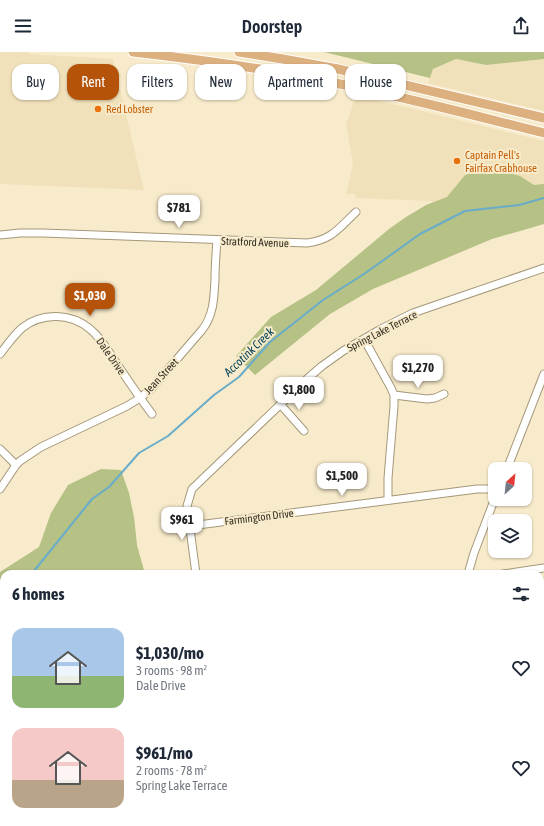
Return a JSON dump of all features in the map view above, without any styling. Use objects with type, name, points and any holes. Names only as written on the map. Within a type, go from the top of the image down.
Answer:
[{"type":"main road","points":[[133,52],[232,64],[320,80],[384,93],[544,133]]},
{"type":"main road","points":[[239,52],[338,69],[544,118]]},
{"type":"street","name":"Stratford Avenue","points":[[0,236],[20,233],[43,233],[294,243],[314,242],[333,234],[356,212]]},
{"type":"street","name":"Jean Street","points":[[0,489],[16,466],[25,458],[41,447],[127,406],[152,388],[163,376],[208,322],[213,307],[217,240]]},
{"type":"street","name":"Spring Lake Terrace","points":[[196,570],[187,506],[192,489],[280,404],[322,366],[343,351],[381,329],[413,313],[544,268]]},
{"type":"street","name":"Dale Drive","points":[[0,354],[17,333],[35,320],[58,316],[72,319],[85,325],[98,336],[152,414]]},
{"type":"street","points":[[364,339],[394,395],[388,478],[388,500]]},
{"type":"street","points":[[509,462],[544,374]]},
{"type":"street","points":[[394,395],[427,399],[435,398],[444,394]]},
{"type":"street","points":[[280,404],[304,431]]},
{"type":"street","points":[[0,449],[16,466]]},
{"type":"street","name":"Farmington Drive","points":[[190,526],[476,489],[488,489]]},
{"type":"street","points":[[469,570],[492,506]]},
{"type":"street","points":[[530,570],[544,568]]},
{"type":"shaded area","points":[[0,52],[29,52],[29,54],[113,59],[114,64],[67,64],[67,100],[119,100],[119,84],[144,190],[0,184]]},
{"type":"shaded area","points":[[456,59],[486,65],[544,59],[544,111],[428,83],[433,69]]},
{"type":"shaded area","points":[[355,100],[374,100],[544,141],[544,209],[463,222],[431,201],[356,198],[355,194],[346,194],[353,164],[346,124]]},
{"type":"green space","points":[[324,52],[544,52],[544,59],[486,65],[456,59],[433,69],[430,78],[406,72],[406,64],[373,64]]},
{"type":"green space","points":[[489,167],[520,176],[534,185],[544,184],[544,224],[492,239],[373,289],[330,314],[255,375],[236,356],[271,317],[316,290],[389,229],[406,217],[426,205],[447,197],[465,175]]},
{"type":"green space","points":[[101,469],[121,470],[129,493],[134,517],[137,545],[144,570],[3,570],[39,547],[51,513],[68,485]]},
{"type":"waterway","name":"Accotink Creek","points":[[35,570],[92,499],[109,487],[139,453],[168,436],[214,395],[239,377],[270,342],[323,300],[364,274],[420,234],[465,211],[519,205],[544,198]]},
{"type":"place","name":"Red Lobster","points":[[98,109]]},
{"type":"place","name":"Captain Pell's Fairfax Crabhouse","points":[[457,161]]}]
